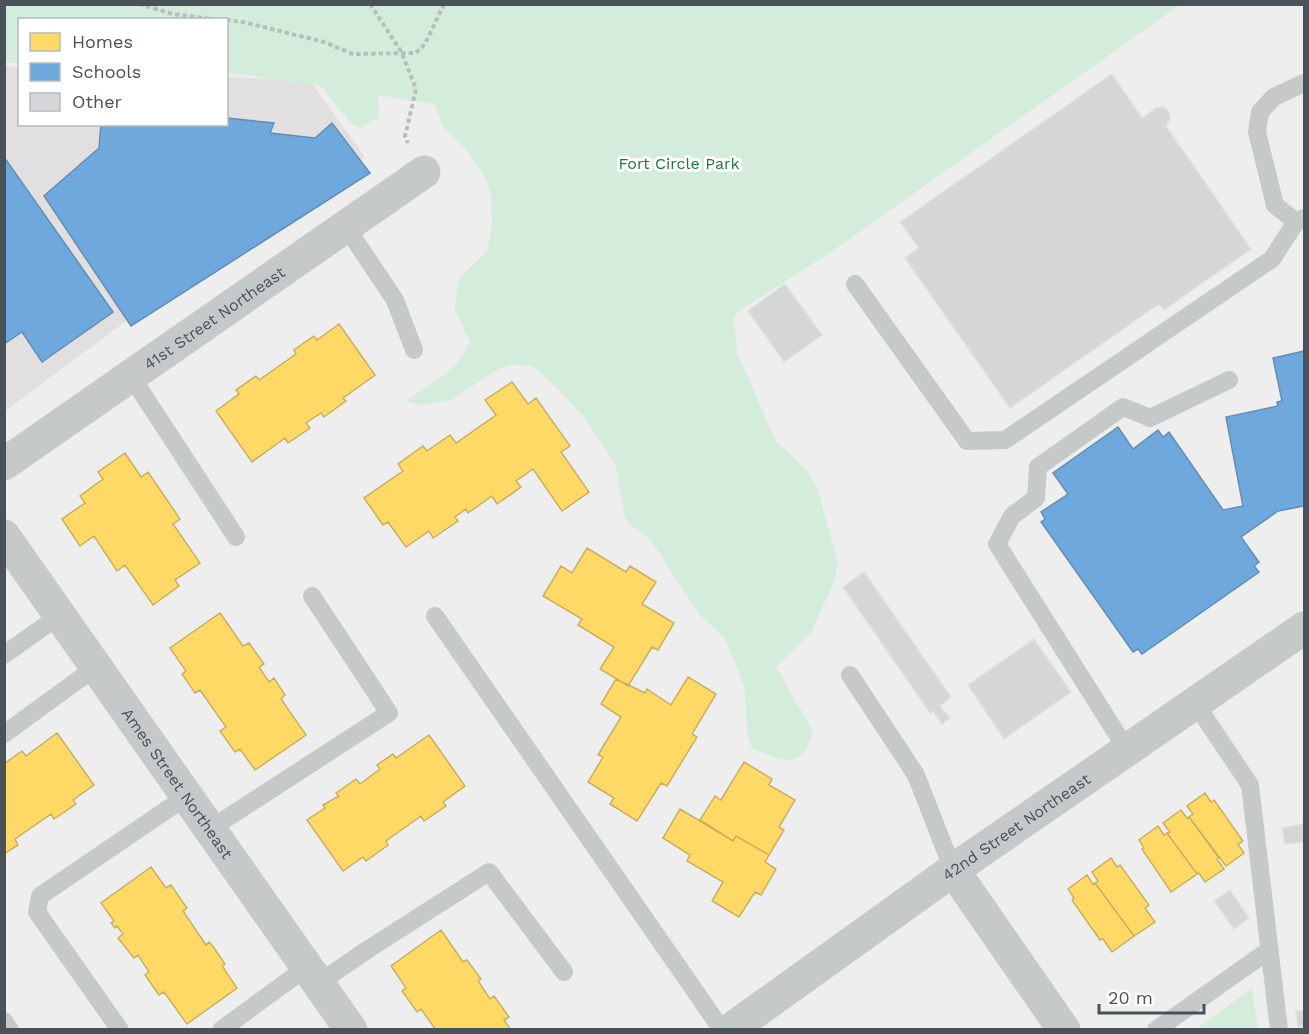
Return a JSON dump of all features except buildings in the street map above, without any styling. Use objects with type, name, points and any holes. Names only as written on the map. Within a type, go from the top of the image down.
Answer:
[{"type":"street","name":"41st Street Northeast","points":[[4,464],[424,172]]},
{"type":"street","name":"Ames Street Northeast","points":[[4,536],[351,1029]]},
{"type":"street","name":"42nd Street Northeast","points":[[730,1029],[953,870],[1305,628]]},
{"type":"street","points":[[953,870],[1064,1029]]},
{"type":"lane","points":[[855,284],[967,441],[1005,440],[1272,259],[1300,220],[1275,205],[1257,132],[1260,112],[1275,97],[1305,83]]},
{"type":"lane","points":[[346,227],[395,300],[414,350]]},
{"type":"lane","points":[[131,376],[236,537]]},
{"type":"lane","points":[[1127,750],[997,544],[1012,516],[1036,498],[1038,467],[1123,407],[1150,418],[1229,380]]},
{"type":"lane","points":[[210,829],[389,713],[312,596]]},
{"type":"lane","points":[[4,655],[60,615]]},
{"type":"lane","points":[[435,616],[722,1029]]},
{"type":"lane","points":[[4,734],[96,667]]},
{"type":"lane","points":[[850,675],[916,775],[953,870]]},
{"type":"lane","points":[[1195,703],[1250,785],[1279,1029]]},
{"type":"lane","points":[[120,1029],[37,912],[40,896],[187,796]]},
{"type":"lane","points":[[220,1029],[313,975],[367,950],[489,872],[564,972]]},
{"type":"lane","points":[[1156,1029],[1269,950]]},
{"type":"lane","points":[[4,1021],[10,1029]]},
{"type":"path","points":[[139,4],[173,14],[204,18]]},
{"type":"path","points":[[370,4],[402,53],[416,89],[405,136],[424,172]]},
{"type":"path","points":[[228,20],[324,42],[352,54],[416,53],[425,44],[444,4]]},
{"type":"shaded area","points":[[5,66],[18,67],[18,126],[228,126],[228,77],[310,81],[365,157],[151,303],[5,411]]},
{"type":"green space","name":"Fort Circle Park","points":[[5,4],[1180,4],[831,252],[736,313],[734,317],[737,353],[776,441],[806,470],[817,487],[838,563],[835,580],[811,632],[776,667],[813,731],[806,750],[801,756],[787,760],[752,748],[748,738],[744,686],[725,638],[698,613],[650,539],[632,527],[625,518],[615,464],[584,417],[558,389],[533,366],[512,365],[500,368],[451,400],[421,405],[406,401],[459,361],[470,342],[455,311],[457,287],[460,277],[487,251],[492,226],[491,196],[485,176],[465,148],[442,125],[435,104],[378,95],[379,118],[360,128],[350,122],[322,87],[228,72],[228,18],[18,18],[18,63],[5,62]]},
{"type":"green space","points":[[1252,988],[1258,1029],[1196,1029]]}]
